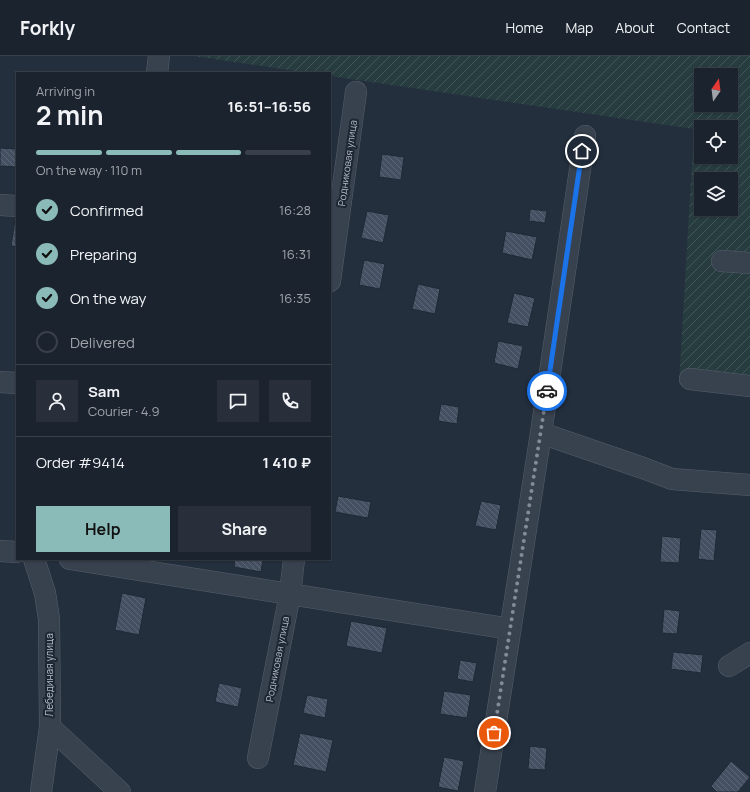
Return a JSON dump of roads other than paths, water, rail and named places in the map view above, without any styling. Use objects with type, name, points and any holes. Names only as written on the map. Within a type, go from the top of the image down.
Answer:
[{"type":"street","name":"Родниковая улица","points":[[331,274],[356,92]]},
{"type":"street","points":[[486,792],[585,136]]},
{"type":"street","points":[[0,205],[16,206]]},
{"type":"street","points":[[722,261],[750,264]]},
{"type":"street","points":[[690,378],[750,386]]},
{"type":"street","points":[[0,382],[16,383]]},
{"type":"street","points":[[541,433],[672,479],[750,485]]},
{"type":"street","points":[[0,551],[16,552]]},
{"type":"street","name":"Лебединая улица","points":[[34,560],[45,593],[49,618],[50,727],[42,792]]},
{"type":"street","points":[[76,560],[510,628]]},
{"type":"street","name":"Родниковая улица","points":[[258,758],[290,594],[294,560]]},
{"type":"street","points":[[729,666],[750,653]]},
{"type":"street","points":[[50,727],[120,792]]}]
